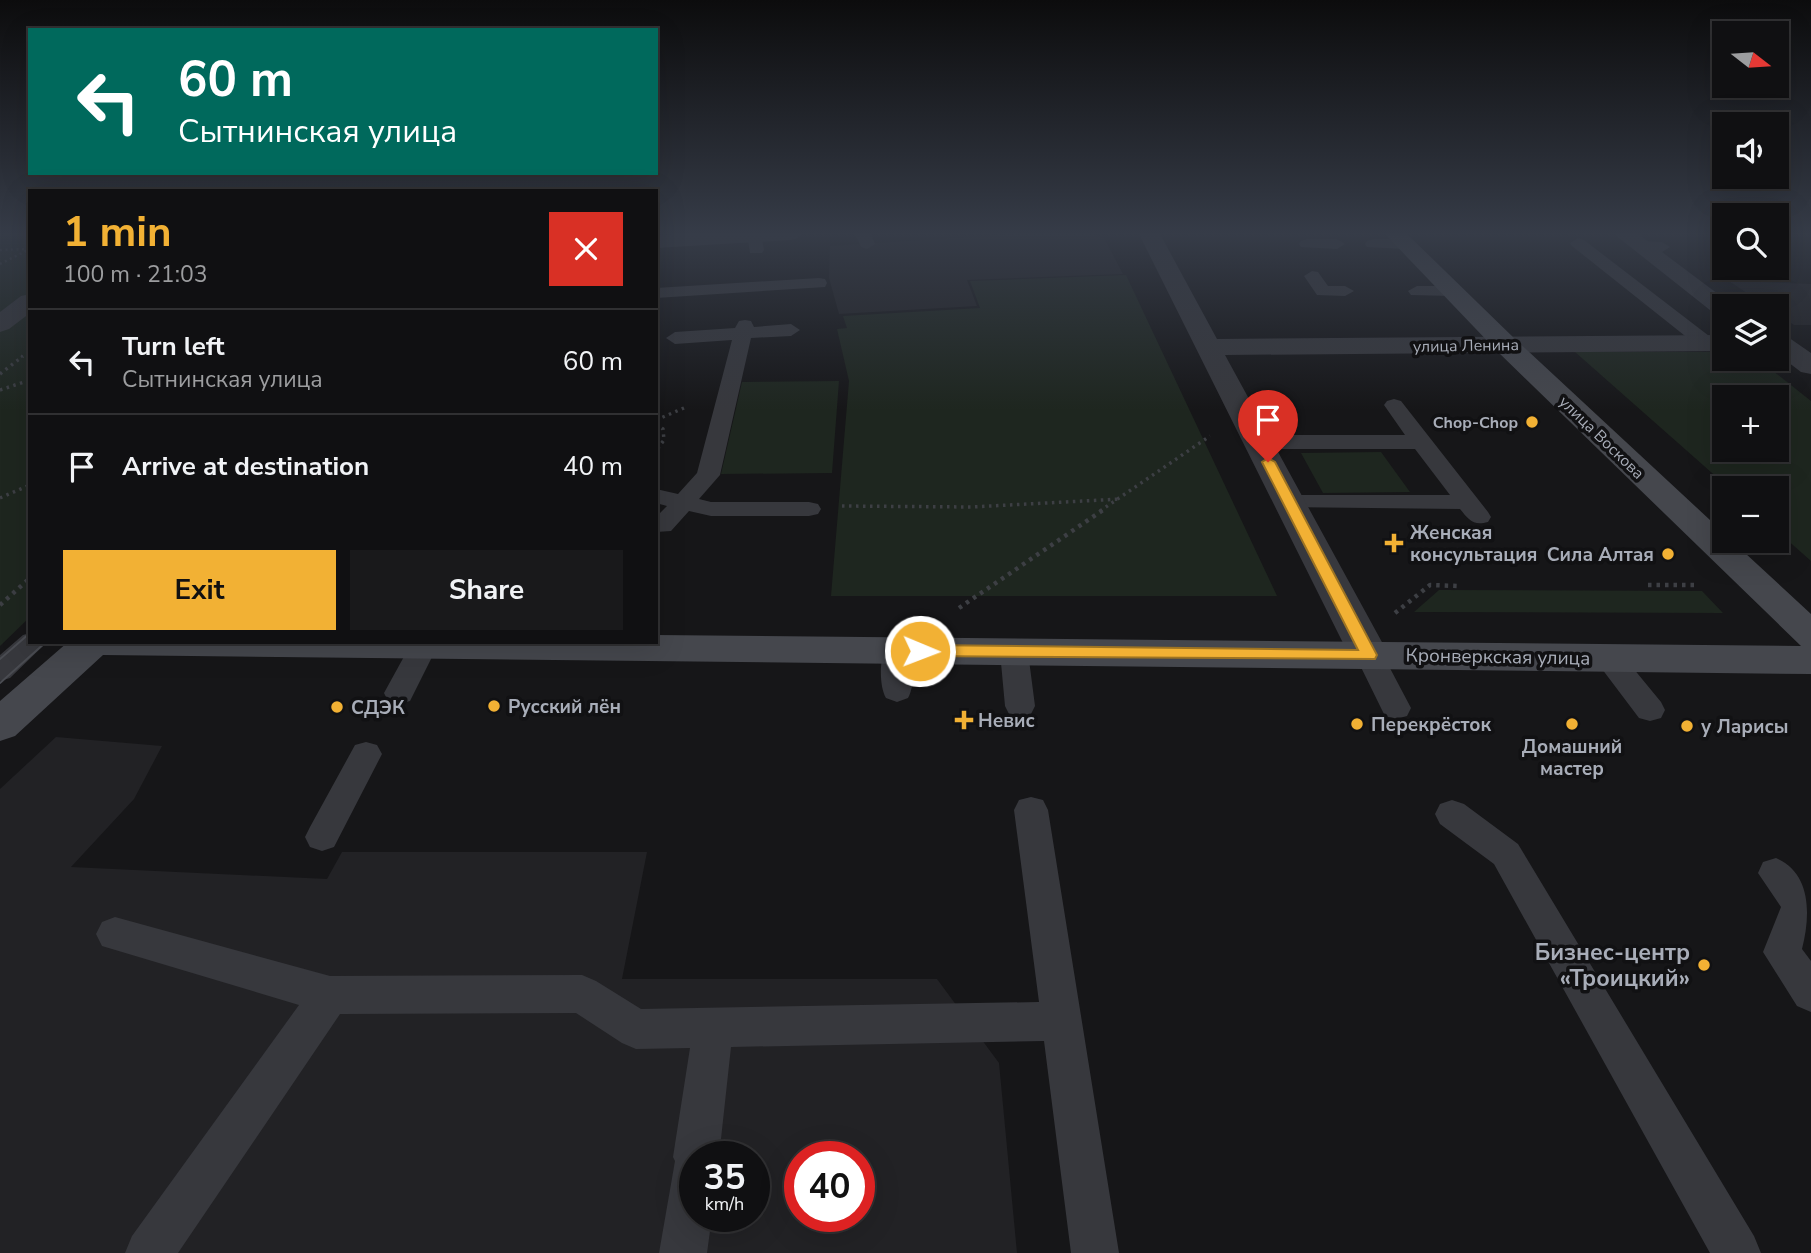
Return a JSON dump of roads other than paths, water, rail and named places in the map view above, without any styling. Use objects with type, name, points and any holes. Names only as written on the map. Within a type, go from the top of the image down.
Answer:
[{"type":"street","points":[[1180,292],[1369,655]]},
{"type":"street","name":"улица Воскова","points":[[1453,292],[1811,636]]},
{"type":"street","points":[[0,324],[28,302]]},
{"type":"street","points":[[1789,341],[1811,340]]},
{"type":"street","name":"улица Ленина","points":[[1208,347],[1712,343]]},
{"type":"street","points":[[1789,350],[1811,366]]},
{"type":"street","points":[[0,725],[91,644]]},
{"type":"street","name":"Кронверкская улица","points":[[225,644],[423,647],[626,645],[897,651],[1811,660]]},
{"type":"lane","points":[[1646,292],[1712,341]]},
{"type":"lane","points":[[662,526],[708,475],[744,329]]},
{"type":"lane","points":[[675,338],[744,329],[791,330]]},
{"type":"lane","points":[[1289,502],[1473,510],[1394,405]]},
{"type":"lane","points":[[1258,442],[1424,446]]},
{"type":"lane","points":[[658,496],[711,509],[819,507]]},
{"type":"lane","points":[[0,671],[31,644]]},
{"type":"lane","points":[[399,693],[423,647]]},
{"type":"lane","points":[[897,651],[897,691]]},
{"type":"lane","points":[[1014,652],[1020,706]]},
{"type":"lane","points":[[1369,655],[1396,708]]},
{"type":"lane","points":[[1609,657],[1650,710]]},
{"type":"lane","points":[[322,837],[366,754]]},
{"type":"lane","points":[[1031,810],[1095,1253]]},
{"type":"lane","points":[[1452,814],[1507,853],[1737,1253]]},
{"type":"lane","points":[[1776,873],[1800,905],[1782,952],[1811,993]]},
{"type":"lane","points":[[115,934],[330,995],[582,994],[636,1029],[1061,1021]]},
{"type":"lane","points":[[149,1253],[330,995]]},
{"type":"lane","points":[[698,1141],[713,1029]]},
{"type":"lane","points":[[683,1253],[686,1232]]},
{"type":"tram line","points":[[0,659],[28,635]]},
{"type":"tram line","points":[[0,683],[44,644]]},
{"type":"place","name":"Chop-Chop","points":[[1532,422]]},
{"type":"place","name":"Женская консультация","points":[[1394,543]]},
{"type":"place","name":"Сила Алтая","points":[[1668,554]]},
{"type":"place","name":"Русский лён","points":[[494,706]]},
{"type":"place","name":"СДЭК","points":[[337,707]]},
{"type":"place","name":"Невис","points":[[964,720]]},
{"type":"place","name":"Перекрёсток","points":[[1357,724]]},
{"type":"place","name":"Домашний мастер","points":[[1572,724]]},
{"type":"place","name":"у Ларисы","points":[[1687,726]]},
{"type":"place","name":"Бизнес-центр «Троицкий»","points":[[1704,965]]}]
